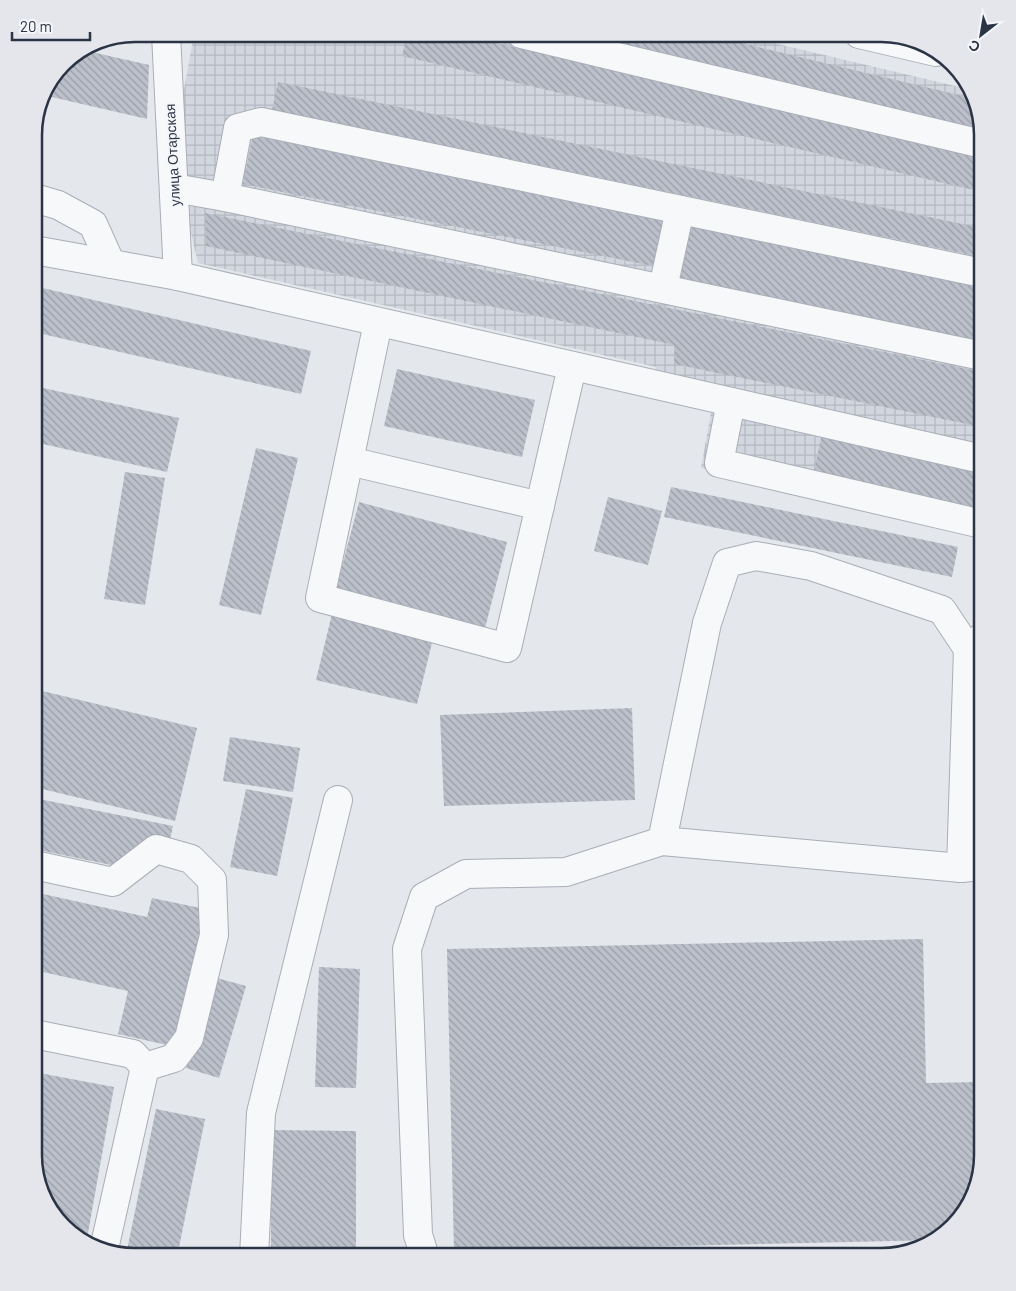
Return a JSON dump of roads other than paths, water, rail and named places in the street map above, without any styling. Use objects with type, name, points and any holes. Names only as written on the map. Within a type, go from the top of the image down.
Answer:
[{"type":"street","name":"улица Отарская","points":[[166,42],[178,276]]},
{"type":"street","points":[[557,43],[974,142]]},
{"type":"street","points":[[225,197],[238,128],[261,122],[974,271]]},
{"type":"street","points":[[174,188],[663,288],[974,354]]},
{"type":"street","points":[[43,201],[58,205],[93,224],[111,264]]},
{"type":"street","points":[[663,288],[680,210]]},
{"type":"street","points":[[43,252],[178,276],[974,457]]},
{"type":"street","points":[[378,323],[320,598],[507,648],[572,367]]},
{"type":"street","points":[[731,402],[719,463],[974,522]]},
{"type":"street","points":[[349,461],[540,506]]},
{"type":"street","points":[[662,841],[707,623],[727,563],[756,556],[811,566],[942,610],[974,641]]},
{"type":"street","points":[[422,1248],[418,1234],[407,949],[424,898],[466,874],[566,872],[662,841],[972,867],[974,717]]},
{"type":"street","points":[[254,1248],[261,1113],[338,800]]},
{"type":"street","points":[[42,867],[113,882],[156,849],[191,859],[212,880],[214,935],[189,1038],[174,1058],[145,1067]]},
{"type":"street","points":[[42,1036],[133,1054],[145,1067]]},
{"type":"street","points":[[105,1244],[145,1067]]}]
